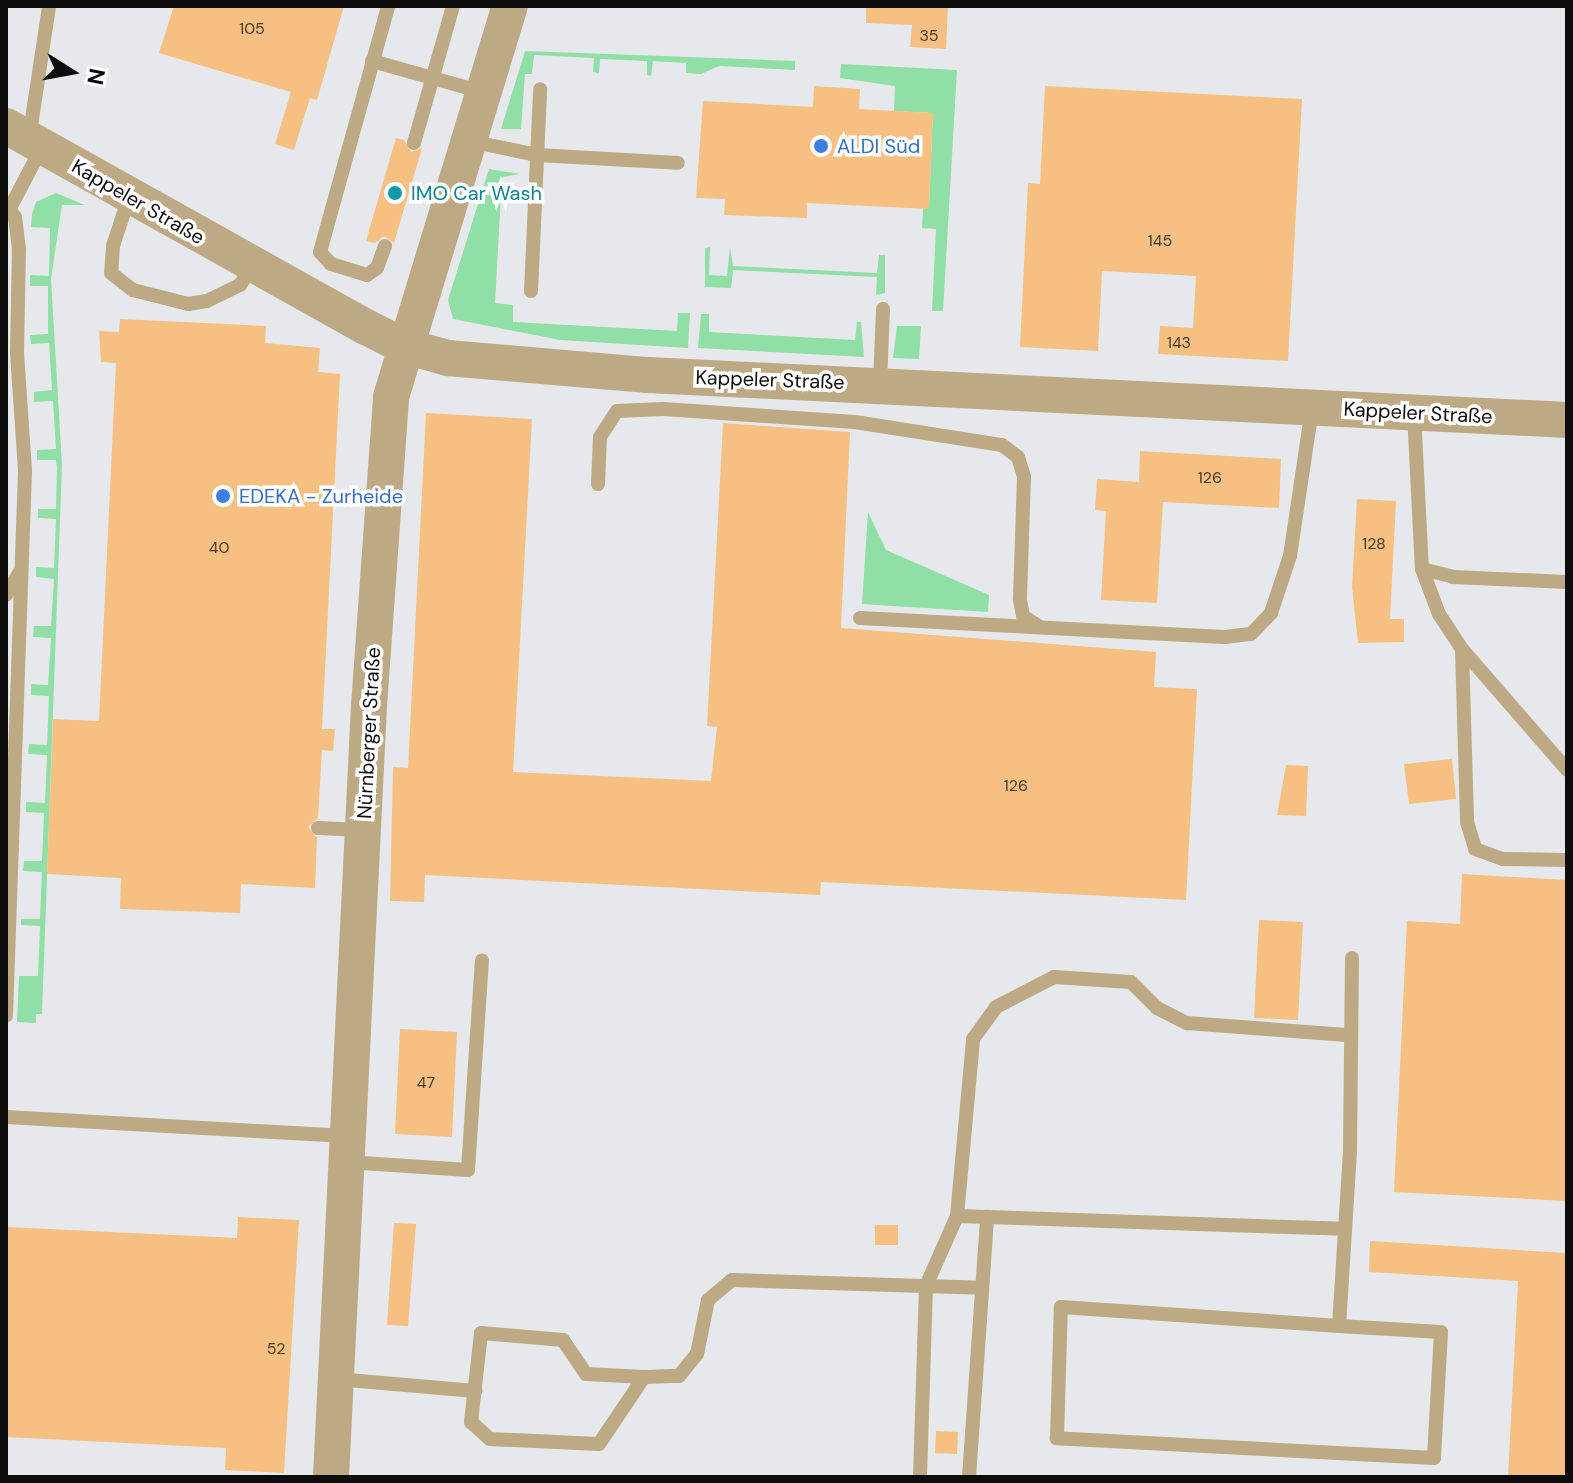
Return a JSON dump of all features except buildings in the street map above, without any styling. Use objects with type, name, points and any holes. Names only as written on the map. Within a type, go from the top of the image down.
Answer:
[{"type":"street","name":"Nürnberger Straße","points":[[331,1477],[363,830],[390,408],[404,346],[510,6]]},
{"type":"street","name":"Kappeler Straße","points":[[25,137],[253,266],[404,346],[492,365],[1567,420]]},
{"type":"lane","points":[[6,1016],[22,568],[19,248],[8,207],[25,137],[49,6]]},
{"type":"lane","points":[[385,246],[377,268],[367,275],[331,264],[320,252],[388,6]]},
{"type":"lane","points":[[414,143],[453,6]]},
{"type":"lane","points":[[372,61],[482,93]]},
{"type":"lane","points":[[531,291],[540,89]]},
{"type":"lane","points":[[469,141],[537,155],[678,163]]},
{"type":"lane","points":[[129,197],[113,246],[111,273],[133,290],[188,304],[207,301],[240,285],[253,266]]},
{"type":"lane","points":[[880,384],[883,309]]},
{"type":"lane","points":[[860,618],[1225,637],[1251,634],[1271,613],[1290,556],[1312,408]]},
{"type":"lane","points":[[598,484],[600,437],[617,411],[663,409],[855,422],[1002,445],[1018,457],[1024,477],[1020,600],[1023,616],[1040,627]]},
{"type":"lane","points":[[1414,412],[1422,569],[1439,614],[1462,649],[1567,770]]},
{"type":"lane","points":[[6,595],[22,568]]},
{"type":"lane","points":[[1422,569],[1453,577],[1567,582]]},
{"type":"lane","points":[[1462,649],[1467,822],[1475,849],[1503,859],[1567,860]]},
{"type":"lane","points":[[318,828],[363,830]]},
{"type":"lane","points":[[1339,1326],[1350,1150],[1347,1035],[1352,958]]},
{"type":"lane","points":[[6,1117],[346,1149],[468,1170],[482,960]]},
{"type":"lane","points":[[920,1477],[926,1286],[957,1216],[973,1039],[996,1007],[1054,977],[1131,982],[1157,1008],[1187,1023],[1347,1035]]},
{"type":"lane","points":[[957,1216],[1345,1229]]},
{"type":"lane","points":[[969,1477],[987,1217]]},
{"type":"lane","points":[[644,1377],[599,1444],[490,1439],[471,1422],[481,1333],[563,1340],[586,1374],[679,1376],[697,1354],[708,1300],[732,1280],[981,1288]]},
{"type":"lane","points":[[1061,1307],[1339,1326],[1441,1332],[1434,1458],[1057,1438],[1061,1307]]},
{"type":"lane","points":[[336,1379],[475,1391]]},
{"type":"green space","points":[[525,51],[795,61],[795,70],[719,66],[701,74],[686,73],[686,63],[653,61],[651,76],[647,75],[647,61],[600,59],[599,73],[593,72],[594,58],[534,55],[532,74],[525,74],[521,129],[501,129]]},
{"type":"green space","points":[[841,64],[957,70],[943,311],[932,311],[936,229],[922,228],[923,209],[929,208],[933,113],[894,111],[895,86],[840,78]]},
{"type":"green space","points":[[489,169],[520,174],[502,177],[495,303],[513,305],[513,322],[677,331],[678,313],[690,313],[688,348],[560,340],[453,319],[448,300]]},
{"type":"green space","points":[[56,193],[85,205],[62,205],[51,279],[62,465],[42,1014],[36,1014],[36,1023],[17,1022],[19,976],[38,976],[40,926],[21,925],[21,919],[40,919],[42,872],[23,871],[24,861],[42,861],[44,813],[26,812],[26,802],[45,803],[47,755],[28,754],[29,744],[47,745],[49,696],[31,695],[31,684],[48,685],[51,638],[33,637],[34,626],[51,626],[54,579],[36,577],[36,567],[54,568],[56,519],[38,518],[38,509],[56,509],[57,467],[56,460],[37,460],[37,450],[56,449],[53,401],[34,402],[34,392],[52,390],[49,343],[31,344],[30,335],[48,334],[48,286],[30,286],[30,275],[49,276],[50,228],[31,227],[36,202]]},
{"type":"green space","points":[[710,247],[709,275],[727,276],[730,247],[733,266],[877,273],[879,255],[885,255],[885,293],[876,295],[877,277],[733,270],[731,288],[705,287],[705,248]]},
{"type":"green space","points":[[701,314],[709,314],[709,332],[855,340],[857,322],[861,322],[864,357],[698,348]]},
{"type":"green space","points":[[897,326],[921,326],[919,359],[893,358]]},
{"type":"green space","points":[[868,512],[886,550],[989,595],[988,612],[862,604]]},
{"type":"place","name":"ALDI Süd","points":[[821,146]]},
{"type":"place","name":"IMO Car Wash","points":[[395,193]]},
{"type":"place","name":"EDEKA - Zurheide","points":[[223,496]]}]
